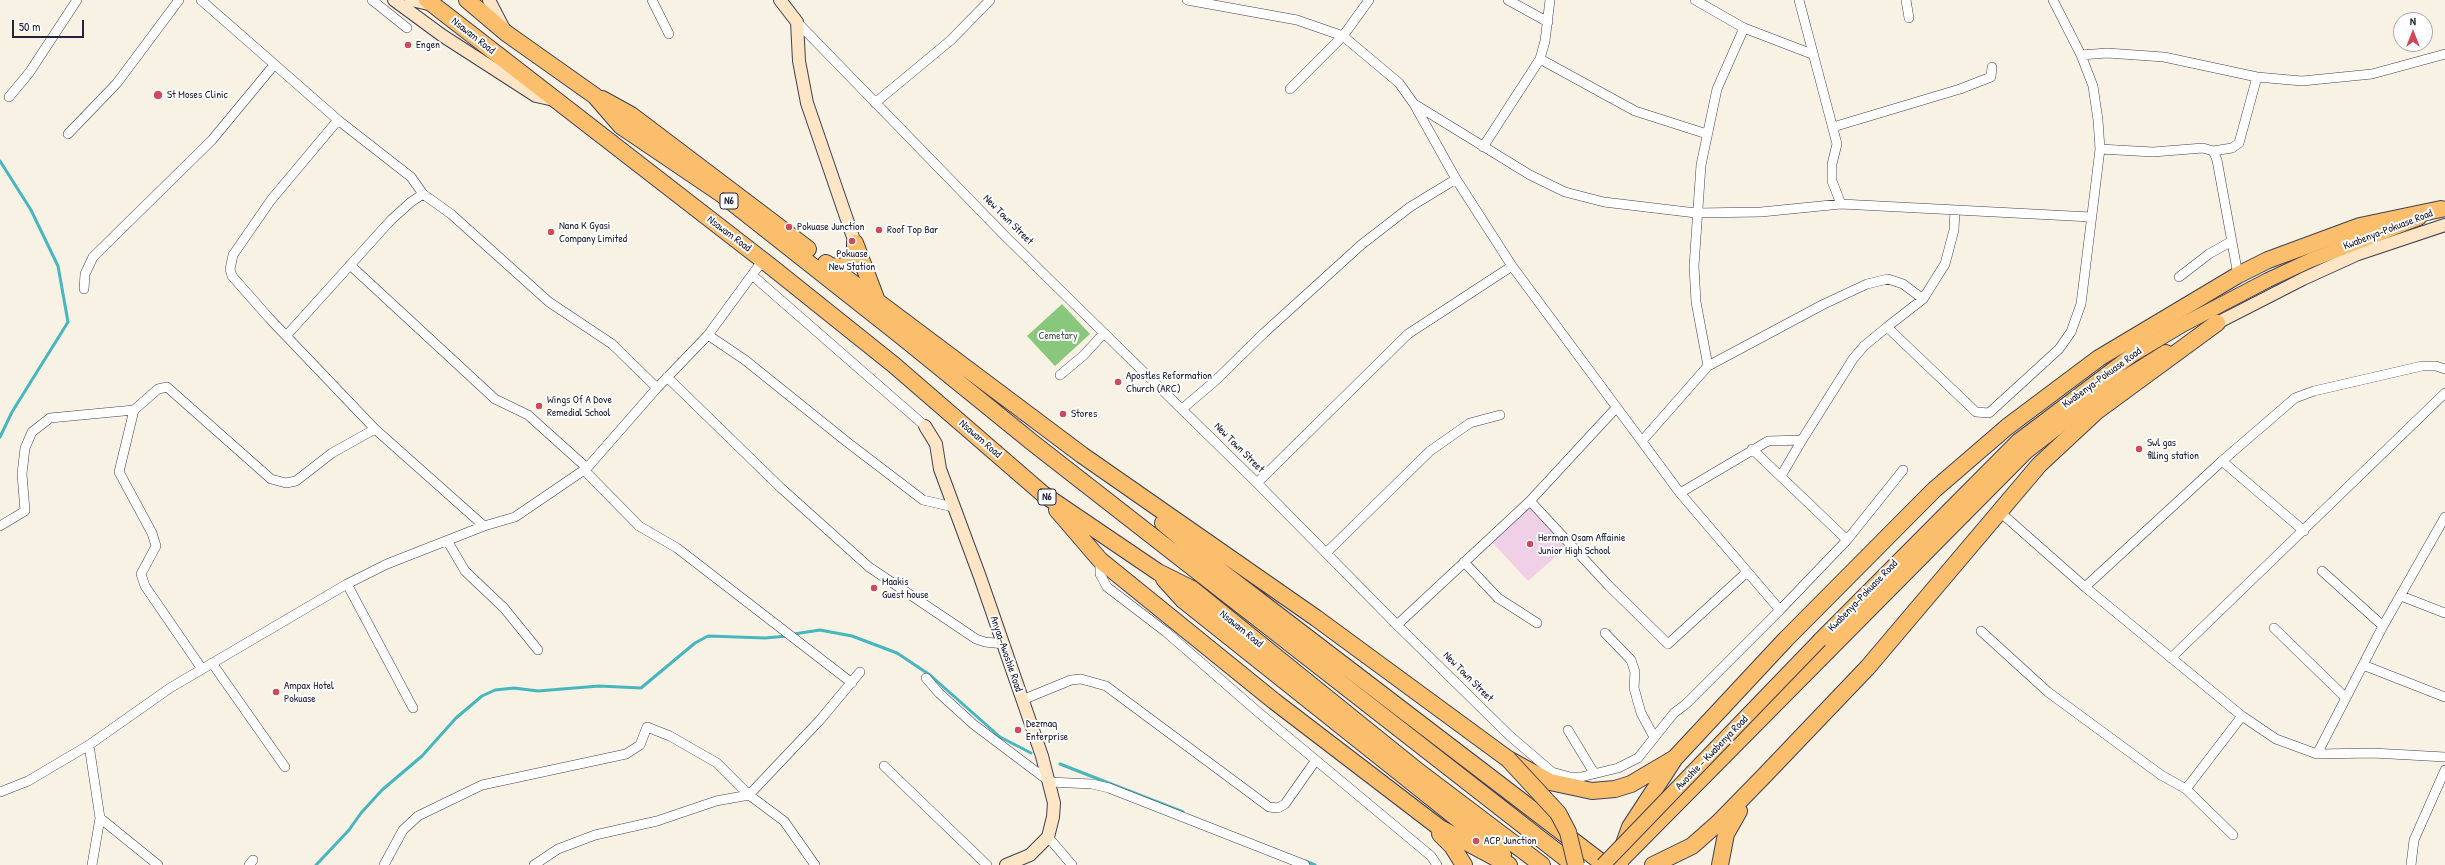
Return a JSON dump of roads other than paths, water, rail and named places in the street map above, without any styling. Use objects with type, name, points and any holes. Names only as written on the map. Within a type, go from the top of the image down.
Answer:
[{"type":"highway","name":"Nsawam Road","points":[[466,0],[506,33],[595,96],[621,126],[720,193],[901,336],[1033,443],[1575,865]]},
{"type":"highway","name":"Nsawam Road","points":[[430,2],[554,100],[763,260],[894,365],[1043,494],[1158,572],[1192,589],[1420,772],[1542,865]]},
{"type":"highway","points":[[595,96],[631,115],[1082,455],[1316,618],[1508,759],[1550,782],[1592,791],[1615,789],[1631,784],[1674,758]]},
{"type":"highway","points":[[1619,865],[1620,855],[1630,826],[1674,758],[1786,639],[1934,490],[2007,427],[2099,358],[2238,275],[2268,260],[2360,226],[2443,208]]},
{"type":"highway","points":[[830,266],[842,267],[848,264],[854,253],[855,243]]},
{"type":"highway","points":[[855,243],[877,301]]},
{"type":"highway","points":[[1653,865],[1692,846],[1718,823],[1763,777],[1845,689],[1868,667],[2039,465],[2097,411],[2217,323]]},
{"type":"highway","points":[[1082,455],[1214,566],[1604,865]]},
{"type":"highway","points":[[1043,494],[1100,560],[1274,701],[1440,828],[1509,865]]},
{"type":"highway","points":[[1158,572],[1183,600],[1516,865]]},
{"type":"highway","points":[[1508,759],[1558,813],[1568,832],[1575,865]]},
{"type":"highway","points":[[1720,865],[1720,855],[1731,821],[1763,777]]},
{"type":"highway","points":[[1402,800],[1452,846],[1464,865]]},
{"type":"main road","name":"Kwabenya-Pokuase Road","points":[[1825,645],[2018,441],[2132,356],[2184,324],[2268,280],[2443,208]]},
{"type":"main road","name":"Kwabenya-Pokuase Road","points":[[1825,645],[2026,452],[2107,389],[2217,323]]},
{"type":"main road","name":"Awoshie - Kwabenya Road","points":[[1604,865],[1825,645]]},
{"type":"main road","name":"Awoshie - Kwabenya Road","points":[[1619,865],[1825,645]]},
{"type":"street","points":[[9,97],[29,73],[77,0]]},
{"type":"street","points":[[68,134],[118,83],[179,0]]},
{"type":"street","points":[[201,0],[338,120],[411,177],[423,194],[450,214],[549,302],[612,344],[657,388]]},
{"type":"street","points":[[372,0],[407,28]]},
{"type":"street","points":[[394,0],[442,36],[536,96],[554,100]]},
{"type":"street","points":[[411,0],[430,2]]},
{"type":"street","points":[[489,0],[506,33]]},
{"type":"street","points":[[652,0],[669,34]]},
{"type":"street","points":[[780,0],[797,22],[799,61],[807,103],[855,243]]},
{"type":"street","points":[[875,103],[951,40],[990,0]]},
{"type":"street","points":[[1187,0],[1297,20],[1343,36],[1399,83],[1414,104],[1456,178],[1512,266],[1680,493],[1780,610]]},
{"type":"street","points":[[1290,89],[1343,36],[1368,0]]},
{"type":"street","points":[[1508,0],[1548,22]]},
{"type":"street","points":[[1483,147],[1540,59],[1548,22],[1550,0]]},
{"type":"street","points":[[1695,0],[1744,28],[1812,54]]},
{"type":"street","points":[[1799,0],[1812,54],[1837,144],[1832,164],[1832,181],[1841,204]]},
{"type":"street","points":[[1906,0],[1909,18]]},
{"type":"street","points":[[1887,328],[1976,412],[1989,412],[2058,349],[2071,332],[2081,304],[2090,217],[2100,149],[2093,86],[2081,55],[2053,0]]},
{"type":"street","name":"New Town Street","points":[[797,22],[875,103],[1104,333],[1257,483],[1397,625],[1510,736],[1552,772],[1570,777],[1618,768],[1638,758],[1649,747],[1654,736],[1674,713],[1686,704],[1848,540],[1903,470]]},
{"type":"street","points":[[1708,366],[1696,302],[1694,266],[1696,213],[1701,165],[1717,90],[1744,28]]},
{"type":"street","points":[[2081,55],[2107,53],[2164,57],[2257,77],[2302,81],[2372,74],[2445,54]]},
{"type":"street","points":[[1540,59],[1635,111],[1707,134]]},
{"type":"street","points":[[84,289],[85,274],[93,257],[212,140],[274,65]]},
{"type":"street","points":[[1833,127],[1960,89],[1991,77],[1992,67]]},
{"type":"street","points":[[2100,149],[2153,152],[2203,148],[2213,151],[2232,148],[2239,143],[2257,77]]},
{"type":"street","points":[[1414,104],[1530,175],[1566,192],[1604,202],[1696,213],[1762,212],[1841,204],[2090,217]]},
{"type":"street","points":[[338,120],[271,200],[231,261],[232,276],[236,283],[375,429],[484,526]]},
{"type":"street","points":[[2213,151],[2217,160],[2238,275]]},
{"type":"street","points":[[1182,409],[1215,381],[1264,333],[1361,245],[1410,207],[1456,178]]},
{"type":"street","points":[[286,336],[391,220],[410,202],[423,194]]},
{"type":"street","points":[[1781,476],[1853,359],[1864,346],[1923,299],[1944,264],[1950,248],[1955,210]]},
{"type":"street","name":"Kwabenya-Pokuase Road","points":[[2217,323],[2302,279],[2358,254],[2445,225]]},
{"type":"street","points":[[2179,277],[2209,254],[2232,242]]},
{"type":"street","points":[[0,792],[28,781],[90,746],[138,710],[202,669],[347,584],[387,564],[448,542],[484,526],[515,517],[585,469],[667,377],[708,335],[763,260]]},
{"type":"street","points":[[350,266],[495,399],[524,412],[585,469],[640,526],[677,548],[852,683]]},
{"type":"street","points":[[1257,483],[1408,334],[1512,266]]},
{"type":"street","points":[[752,275],[926,426]]},
{"type":"street","points":[[1642,441],[1708,366],[1824,304],[1867,284],[1888,279],[1902,284],[1923,299]]},
{"type":"street","points":[[1060,375],[1084,355],[1104,333]]},
{"type":"street","points":[[708,335],[746,360],[847,442],[923,500],[952,507]]},
{"type":"street","points":[[2085,587],[2222,461],[2295,398],[2314,391],[2422,366],[2436,366],[2445,369]]},
{"type":"street","points":[[667,377],[781,488],[869,567],[976,639],[985,642],[1004,644]]},
{"type":"street","points":[[202,669],[145,586],[140,574],[156,546],[152,533],[119,472],[134,410],[158,389],[167,387],[271,479],[286,483],[296,481],[332,453],[375,429]]},
{"type":"street","points":[[2171,658],[2445,393]]},
{"type":"street","points":[[1397,625],[1530,501],[1616,408]]},
{"type":"street","points":[[0,526],[25,512],[22,474],[25,448],[32,432],[50,418],[134,410]]},
{"type":"street","points":[[1326,553],[1430,451],[1470,423],[1500,415]]},
{"type":"street","name":"Anyaa-Awoshie Road","points":[[926,426],[936,444],[938,463],[952,507],[1004,644],[1050,782],[1054,803],[1048,837]]},
{"type":"street","points":[[1680,493],[1752,449],[1768,441],[1791,439],[1802,440]]},
{"type":"street","points":[[1752,449],[1848,540]]},
{"type":"street","points":[[2222,461],[2304,531]]},
{"type":"street","points":[[1530,501],[1668,644],[1747,572]]},
{"type":"street","points":[[2000,512],[2085,587],[2171,658],[2242,716],[2276,739],[2317,754],[2374,753],[2445,757]]},
{"type":"street","points":[[2317,754],[2383,626],[2441,532],[2445,517]]},
{"type":"street","points":[[448,542],[465,571],[504,608],[538,650]]},
{"type":"street","points":[[1100,560],[1100,574],[1107,587],[1166,632],[1431,856],[1437,865]]},
{"type":"street","points":[[1464,562],[1498,598],[1536,623]]},
{"type":"street","points":[[2322,571],[2383,626]]},
{"type":"street","points":[[347,584],[413,708]]},
{"type":"street","points":[[2402,596],[2445,613]]},
{"type":"street","points":[[2274,628],[2346,698]]},
{"type":"street","points":[[1981,631],[2048,692],[2161,775],[2186,790],[2233,834]]},
{"type":"street","points":[[1605,633],[1632,660],[1635,672],[1634,688],[1641,713],[1654,736]]},
{"type":"street","points":[[212,663],[285,767]]},
{"type":"street","points":[[2363,665],[2445,697]]},
{"type":"street","points":[[534,865],[558,849],[595,835],[657,821],[716,801],[749,795],[852,683],[860,672]]},
{"type":"street","points":[[926,678],[939,693],[973,724],[1050,782],[1092,784],[1109,788],[1305,865]]},
{"type":"street","points":[[1022,700],[1070,680],[1081,678],[1106,686],[1269,807],[1278,808],[1285,804],[1316,760]]},
{"type":"street","points":[[2186,790],[2242,716]]},
{"type":"street","points":[[384,865],[403,830],[418,816],[482,784],[626,754],[640,744],[647,727],[670,736],[718,763],[749,795],[784,821],[815,865]]},
{"type":"street","points":[[1568,730],[1594,773]]},
{"type":"street","points":[[90,746],[100,818],[92,865]]},
{"type":"street","points":[[884,766],[987,865]]},
{"type":"street","points":[[2411,865],[2414,840],[2445,770]]},
{"type":"street","points":[[100,818],[158,865]]},
{"type":"street","points":[[1006,865],[1030,855],[1048,837],[1072,865]]},
{"type":"waterway","points":[[0,161],[31,210],[58,266],[68,322],[12,412],[0,437]]},
{"type":"waterway","points":[[794,634],[820,630],[852,636],[897,653],[930,675],[1000,737],[1031,753]]},
{"type":"waterway","points":[[316,865],[349,830],[361,813],[382,790],[422,756],[456,718],[482,696],[495,690],[514,688],[538,691],[599,686],[641,688],[695,643],[708,636],[765,638],[788,636]]},
{"type":"waterway","points":[[1060,764],[1183,812]]},
{"type":"waterway","points":[[1305,861],[1315,865]]},
{"type":"place","name":"Engen","points":[[408,45]]},
{"type":"place","name":"St Moses Clinic","points":[[158,95]]},
{"type":"place","name":"Pokuase Junction","points":[[789,227]]},
{"type":"place","name":"Roof Top Bar","points":[[879,230]]},
{"type":"place","name":"Nana K Gyasi Company Limited","points":[[551,232]]},
{"type":"place","name":"Pokuase New Station","points":[[852,241]]},
{"type":"place","name":"Apostles Reformation Church (ARC)","points":[[1118,382]]},
{"type":"place","name":"Wings Of A Dove Remedial School","points":[[539,406]]},
{"type":"place","name":"Stores","points":[[1063,414]]},
{"type":"place","name":"Swl gas filling station","points":[[2139,449]]},
{"type":"place","name":"Herman Osam Affainie Junior High School","points":[[1530,544]]},
{"type":"place","name":"Maakis Guest house","points":[[874,588]]},
{"type":"place","name":"Ampax Hotel Pokuase","points":[[276,692]]},
{"type":"place","name":"Dezmaq Enterprise","points":[[1018,730]]},
{"type":"place","name":"ACP Junction","points":[[1476,841]]},
{"type":"park label","name":"Cemetary","points":[[1058,336]]}]
